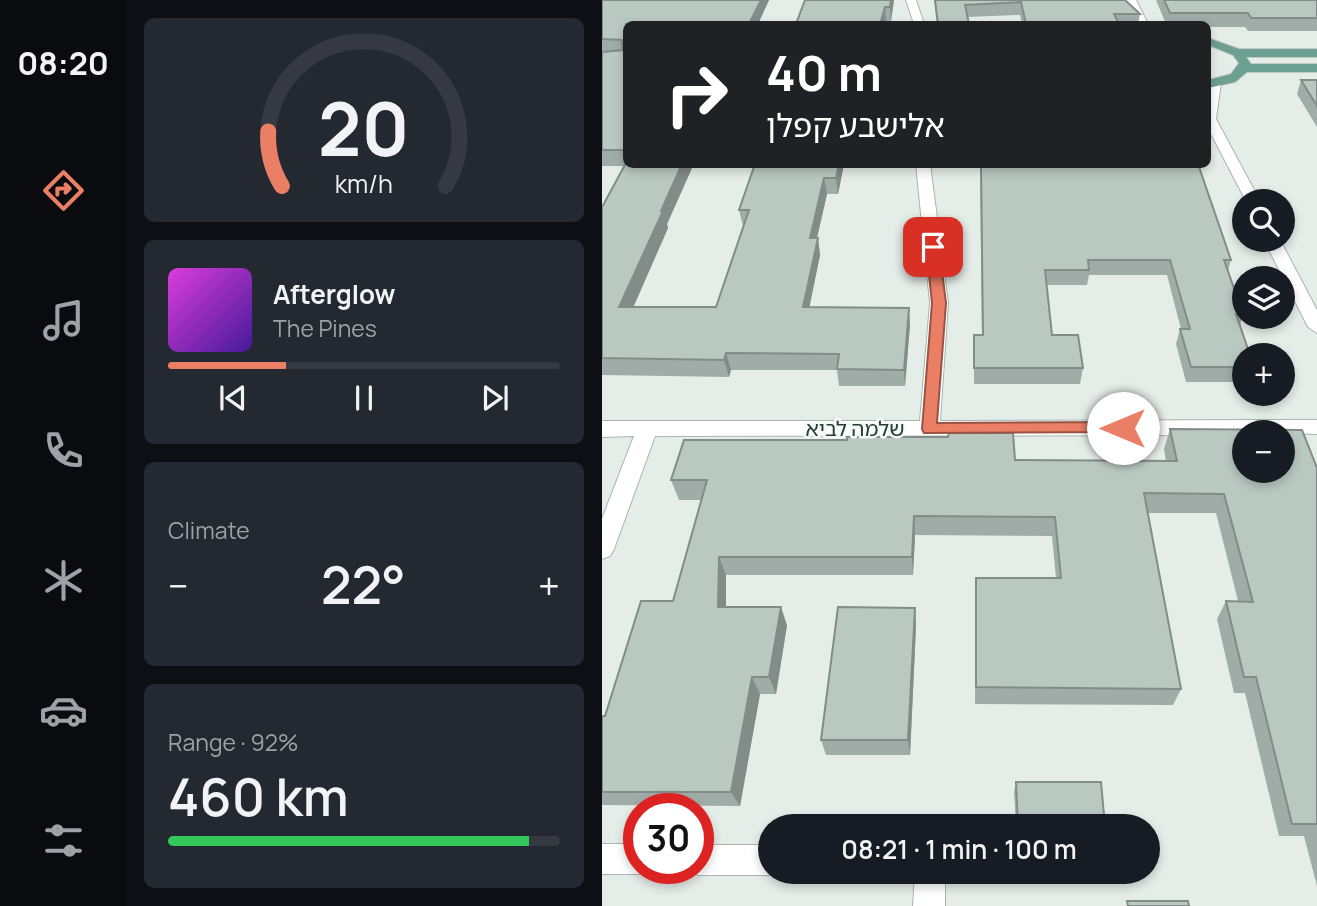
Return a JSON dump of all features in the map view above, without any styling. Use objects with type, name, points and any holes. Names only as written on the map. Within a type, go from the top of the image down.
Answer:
[{"type":"main road","points":[[1211,42],[1237,53],[1317,53]]},
{"type":"main road","points":[[1211,83],[1230,80],[1240,75],[1244,68],[1242,58],[1237,53]]},
{"type":"main road","points":[[1244,68],[1317,68]]},
{"type":"street","points":[[911,0],[918,21]]},
{"type":"street","points":[[1131,0],[1142,21]]},
{"type":"street","points":[[1211,121],[1246,189]]},
{"type":"street","points":[[923,168],[939,303],[929,429]]},
{"type":"street","points":[[1278,252],[1317,327]]},
{"type":"street","name":"שלמה לביא","points":[[602,429],[1317,428]]},
{"type":"street","points":[[602,549],[647,429]]},
{"type":"street","points":[[602,859],[623,859]]},
{"type":"street","points":[[714,860],[758,860]]},
{"type":"street","points":[[929,906],[930,884]]},
{"type":"building","points":[[602,0],[761,0],[750,21],[623,21],[623,50],[622,40],[602,39]]},
{"type":"building","points":[[805,0],[891,0],[890,7],[885,7],[881,21],[797,21]]},
{"type":"building","points":[[935,0],[1125,0],[1140,14],[1114,14],[1118,21],[1025,21],[1021,2],[965,5],[968,21],[938,21]]},
{"type":"building","points":[[1164,0],[1317,0],[1317,18],[1251,18],[1248,13],[1170,13]]},
{"type":"building","points":[[623,50],[623,150],[602,150],[602,52]]},
{"type":"building","points":[[1301,80],[1317,80],[1317,106]]},
{"type":"building","points":[[623,168],[680,168],[619,307],[716,307],[749,210],[739,210],[754,168],[838,168],[836,178],[824,178],[810,238],[818,238],[803,307],[909,308],[904,370],[837,369],[839,354],[726,353],[724,360],[602,358],[602,207]]},
{"type":"building","points":[[981,168],[1199,168],[1231,260],[1224,260],[1232,283],[1232,329],[1241,329],[1246,343],[1232,343],[1232,367],[1191,367],[1180,329],[1190,329],[1170,260],[1088,260],[1089,270],[1045,270],[1052,335],[1078,335],[1083,368],[974,368],[974,335],[983,335]]},
{"type":"building","points":[[1170,429],[1232,429],[1232,483],[1295,483],[1295,430],[1302,430],[1317,468],[1317,824],[1292,824],[1256,677],[1244,677],[1226,601],[1253,602],[1224,494],[1144,493],[1181,689],[976,687],[976,578],[1061,578],[1055,517],[914,516],[912,557],[719,557],[718,607],[781,607],[769,677],[752,677],[731,792],[602,792],[602,716],[605,716],[641,601],[673,601],[707,480],[671,480],[684,440],[847,440],[847,437],[948,437],[949,433],[1013,433],[1015,460],[1177,461]]},
{"type":"building","points":[[838,607],[915,608],[908,740],[821,740]]},
{"type":"building","points":[[1016,782],[1101,782],[1104,814],[1017,814]]},
{"type":"building","points":[[1127,901],[1188,901],[1189,906],[1128,906]]},
{"type":"route","points":[[933,247],[939,303],[929,429],[1123,428]]}]
